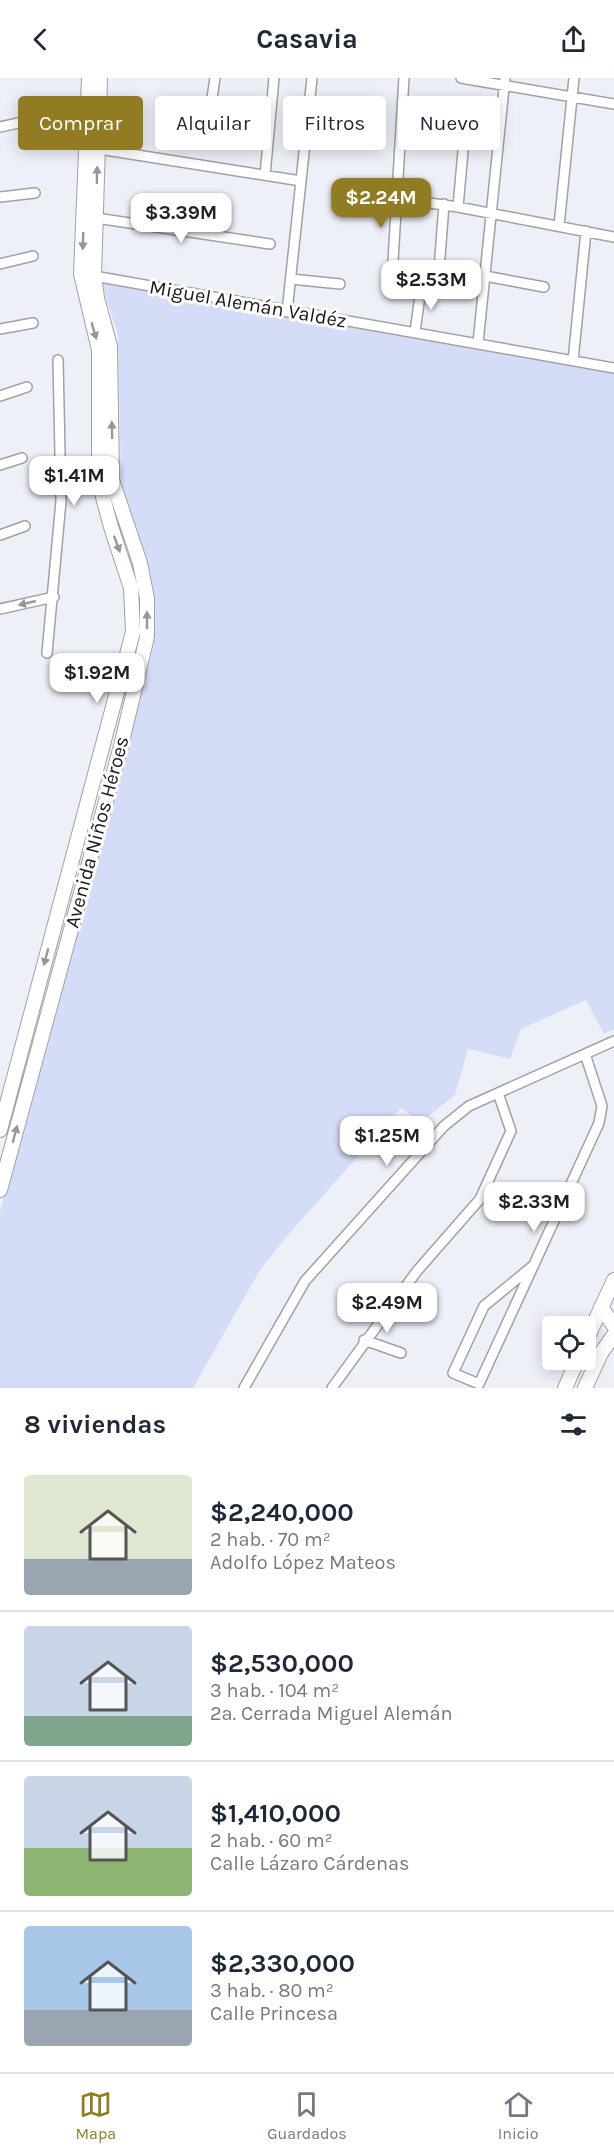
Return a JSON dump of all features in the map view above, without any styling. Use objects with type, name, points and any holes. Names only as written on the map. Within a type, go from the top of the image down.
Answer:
[{"type":"main road","name":"Avenida Niños Héroes","points":[[88,78],[89,96]]},
{"type":"main road","name":"Avenida Niños Héroes","points":[[98,96],[100,78]]},
{"type":"main road","name":"Avenida Niños Héroes","points":[[0,1190],[121,747],[147,637],[147,598],[140,563],[112,480],[110,346],[97,298],[94,276],[96,218],[91,150]]},
{"type":"main road","name":"Avenida Niños Héroes","points":[[0,1130],[133,632],[131,588],[111,528],[99,482],[99,350],[81,274],[91,150]]},
{"type":"main road","points":[[103,742],[121,747]]},
{"type":"main road","points":[[596,1318],[614,1280]]},
{"type":"main road","points":[[601,1307],[614,1326]]},
{"type":"main road","points":[[585,1388],[601,1353],[614,1335]]},
{"type":"main road","points":[[565,1388],[573,1370]]},
{"type":"street","points":[[213,96],[215,78]]},
{"type":"street","points":[[266,175],[274,78]]},
{"type":"street","points":[[287,312],[312,78]]},
{"type":"street","points":[[393,261],[404,78]]},
{"type":"street","points":[[461,78],[505,82],[614,104]]},
{"type":"street","points":[[559,226],[574,78]]},
{"type":"street","points":[[500,123],[505,82]]},
{"type":"street","points":[[0,127],[18,123]]},
{"type":"street","points":[[104,150],[301,181]]},
{"type":"street","points":[[458,207],[463,150]]},
{"type":"street","points":[[478,343],[497,150]]},
{"type":"street","points":[[0,196],[35,193]]},
{"type":"street","points":[[372,195],[444,204],[614,237]]},
{"type":"street","points":[[439,270],[444,204]]},
{"type":"street","points":[[96,218],[270,244]]},
{"type":"street","points":[[573,361],[586,231]]},
{"type":"street","points":[[0,264],[33,256]]},
{"type":"street","name":"Miguel Alemán Valdéz","points":[[94,276],[287,312],[415,332],[614,368]]},
{"type":"street","points":[[484,276],[544,287]]},
{"type":"street","points":[[291,279],[340,284]]},
{"type":"street","points":[[415,332],[421,288]]},
{"type":"street","points":[[0,329],[33,323]]},
{"type":"street","points":[[47,653],[54,597],[61,501],[58,360]]},
{"type":"street","points":[[0,396],[27,387]]},
{"type":"street","points":[[0,465],[22,458]]},
{"type":"street","points":[[0,535],[25,526]]},
{"type":"street","points":[[0,609],[54,597]]},
{"type":"street","points":[[244,1388],[296,1294],[315,1269],[444,1126],[469,1106],[614,1041]]},
{"type":"street","points":[[534,1265],[484,1306],[453,1373],[478,1384],[534,1265],[602,1114],[597,1087],[585,1054]]},
{"type":"street","points":[[332,1388],[364,1340],[417,1270],[480,1199],[511,1131],[498,1093]]},
{"type":"street","points":[[364,1340],[401,1353]]},
{"type":"shaded area","points":[[104,284],[614,374],[614,1029],[604,1034],[586,1000],[521,1029],[510,1059],[468,1049],[455,1095],[421,1122],[401,1108],[287,1236],[260,1270],[193,1388],[0,1388],[0,1212],[153,650],[155,610],[153,586],[127,506],[121,479],[118,335],[103,288]]}]
